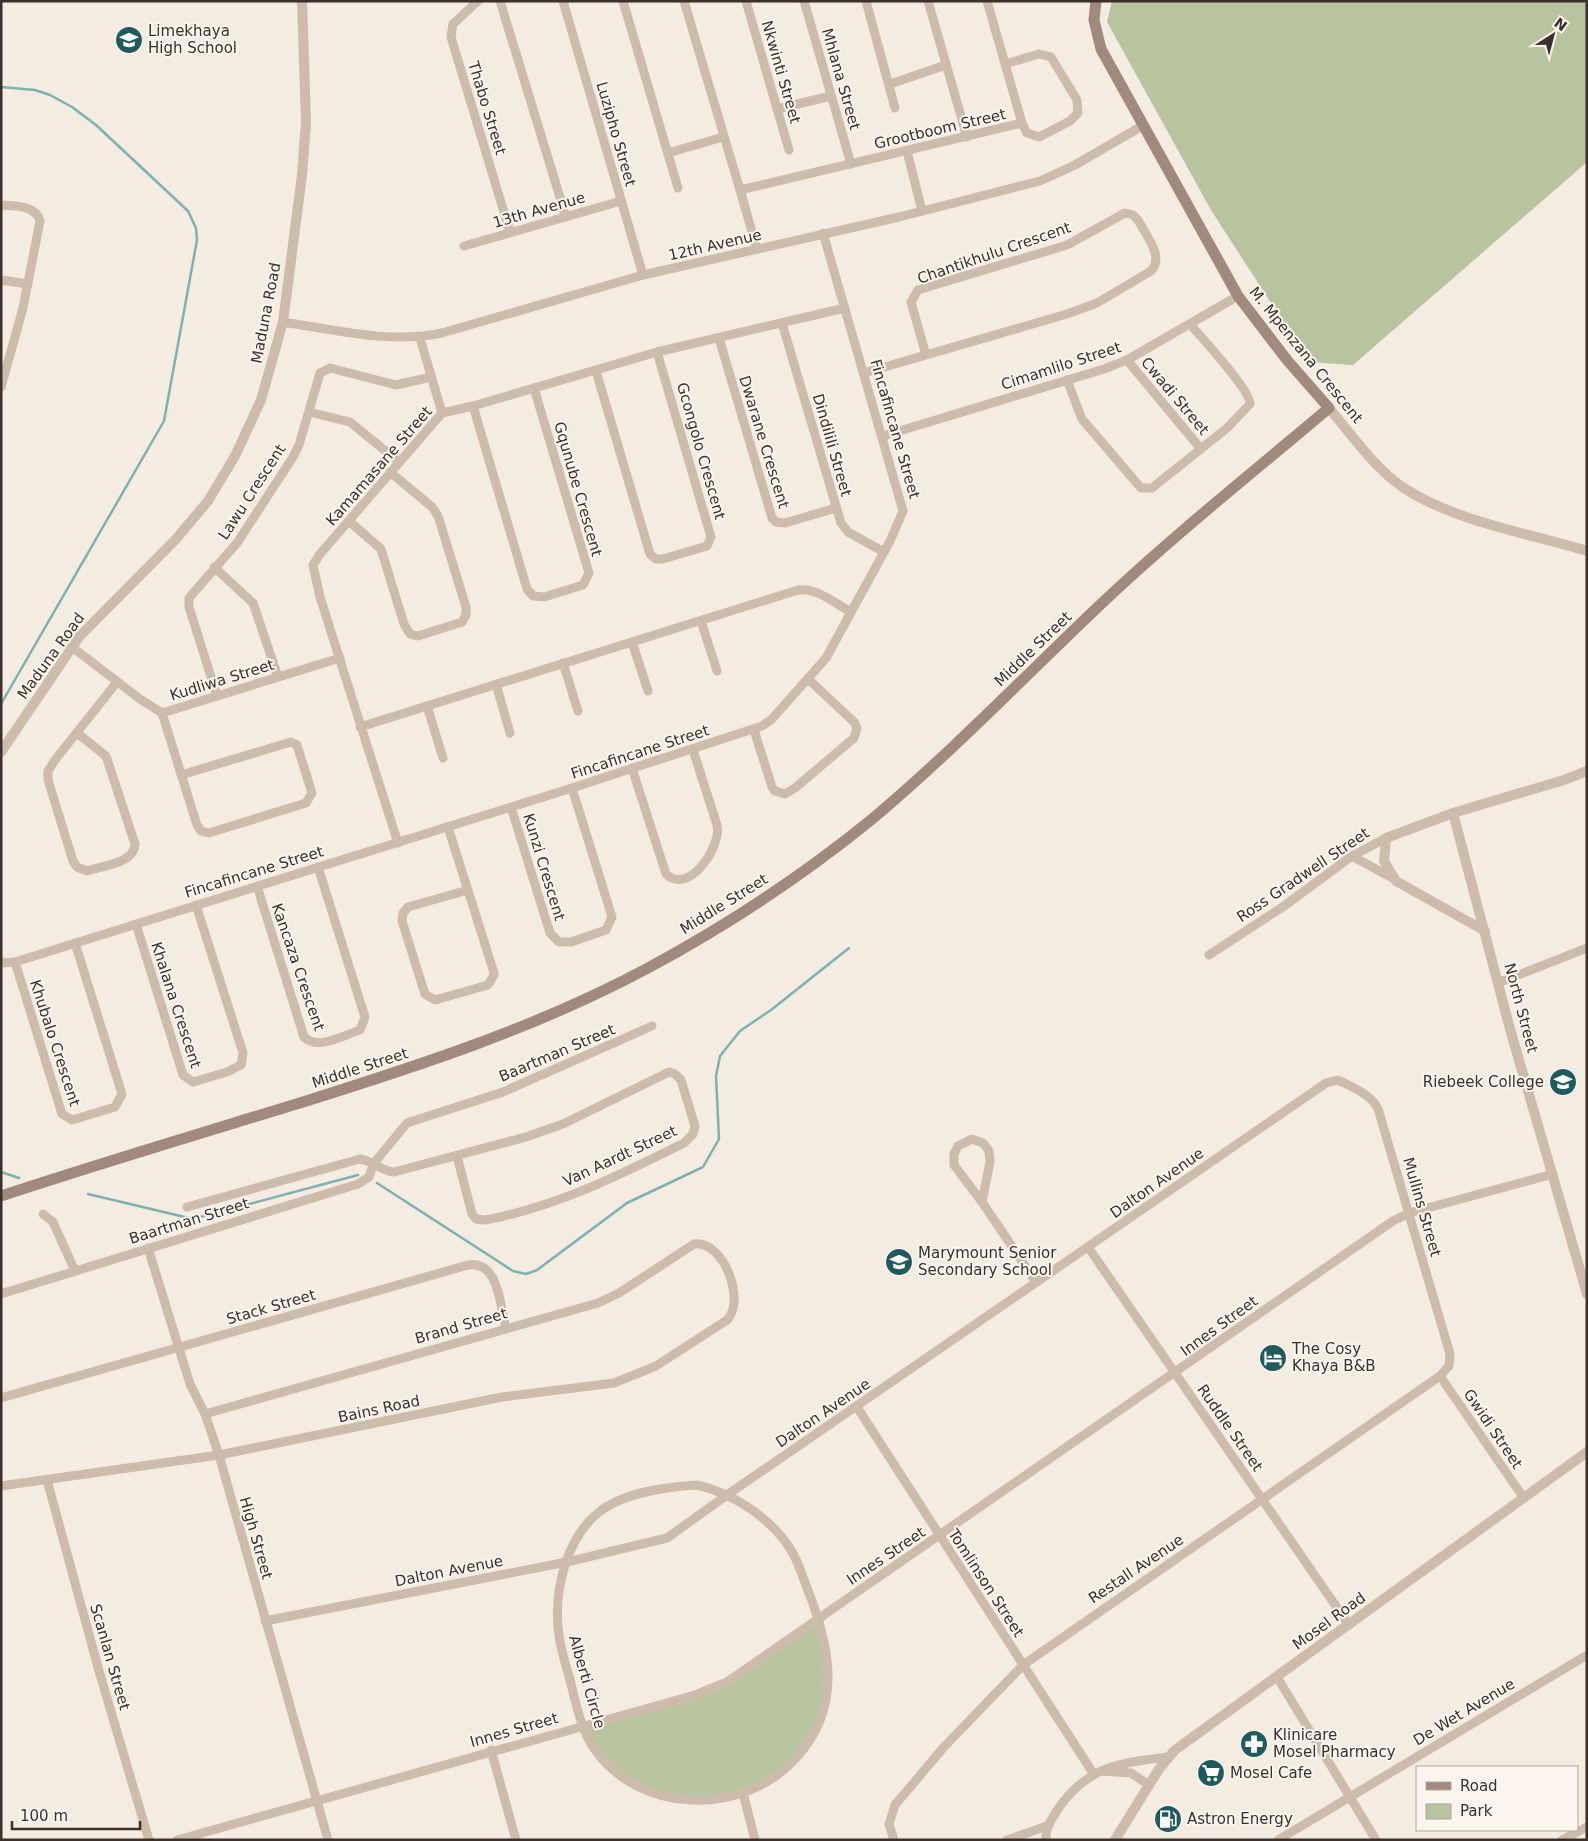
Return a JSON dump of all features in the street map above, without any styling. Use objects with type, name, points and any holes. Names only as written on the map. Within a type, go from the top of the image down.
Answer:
[{"type":"main road","name":"M. Mpenzana Crescent","points":[[1096,1],[1094,20],[1101,50],[1238,296],[1287,360],[1329,408]]},
{"type":"main road","name":"Middle Street","points":[[1,1196],[468,1049],[554,1014],[645,970],[726,922],[797,875],[900,795],[1104,601],[1194,521],[1329,408]]},
{"type":"street","name":"Maduna Road","points":[[1,752],[72,647],[102,612],[176,539],[208,501],[235,456],[261,400],[283,322],[305,148],[305,62],[302,1]]},
{"type":"street","name":"Thabo Street","points":[[478,1],[453,24],[450,36],[510,232]]},
{"type":"street","points":[[500,1],[566,217]]},
{"type":"street","name":"Luzipho Street","points":[[563,1],[643,275]]},
{"type":"street","points":[[623,1],[678,188]]},
{"type":"street","points":[[684,1],[757,249]]},
{"type":"street","name":"Nkwinti Street","points":[[746,1],[789,150]]},
{"type":"street","name":"Mhlana Street","points":[[804,1],[851,164]]},
{"type":"street","points":[[866,1],[896,108]]},
{"type":"street","points":[[928,1],[967,137]]},
{"type":"street","name":"Grootboom Street","points":[[740,190],[1022,123],[987,1]]},
{"type":"street","points":[[1005,64],[1039,54],[1048,55],[1057,64],[1079,106],[1075,117],[1039,137],[1027,133],[1022,123]]},
{"type":"street","points":[[890,84],[946,65]]},
{"type":"street","points":[[777,109],[832,96]]},
{"type":"street","name":"12th Avenue","points":[[283,322],[396,338],[420,338],[643,275],[922,211],[1040,181],[1075,165],[1142,126]]},
{"type":"street","points":[[668,153],[723,137]]},
{"type":"street","points":[[907,151],[922,211]]},
{"type":"street","name":"13th Avenue","points":[[464,246],[622,201]]},
{"type":"street","points":[[1,205],[28,208],[37,213],[40,221],[28,284],[1,387]]},
{"type":"street","name":"Chantikhulu Crescent","points":[[864,373],[926,355],[1082,309],[1151,270],[1156,264],[1156,255],[1138,220],[1133,215],[1124,214],[1079,239],[1049,252],[918,290],[913,296],[912,305],[926,355]]},
{"type":"street","name":"Fincafincane Street","points":[[1,963],[15,962],[693,750],[754,730],[772,719],[826,658],[884,552],[902,517],[904,507],[823,233]]},
{"type":"street","points":[[1,280],[28,284]]},
{"type":"street","name":"Cimamlilo Street","points":[[883,436],[1127,360],[1238,296]]},
{"type":"street","name":"Kamamasane Street","points":[[398,843],[320,597],[313,565],[349,521],[442,413],[473,406],[658,352],[845,308]]},
{"type":"street","name":"Dindilili Street","points":[[782,323],[841,523],[846,531],[884,552]]},
{"type":"street","points":[[1067,380],[1082,419],[1141,488],[1148,489],[1157,486],[1248,408],[1251,400],[1242,386],[1190,324]]},
{"type":"street","points":[[420,338],[442,413]]},
{"type":"street","name":"Dwarane Crescent","points":[[719,338],[772,518],[776,522],[785,523],[836,508]]},
{"type":"street","name":"Gcongolo Crescent","points":[[596,370],[650,554],[656,559],[663,559],[707,546],[711,537],[658,352]]},
{"type":"street","name":"Cwadi Street","points":[[1127,360],[1201,449]]},
{"type":"street","name":"Lawu Crescent","points":[[217,696],[188,604],[190,595],[241,539],[293,457],[309,412],[318,376],[326,368],[396,385],[430,377]]},
{"type":"street","name":"Gqunube Crescent","points":[[473,406],[527,589],[533,596],[544,598],[583,585],[588,573],[534,388]]},
{"type":"street","name":"M. Mpenzana Crescent","points":[[1329,408],[1384,471],[1404,487],[1442,508],[1470,518],[1587,551]]},
{"type":"street","points":[[309,412],[350,422],[399,462]]},
{"type":"street","points":[[349,521],[381,549],[404,624],[410,634],[418,636],[462,622],[466,615],[466,607],[438,516],[432,507],[390,472]]},
{"type":"street","points":[[214,567],[253,602],[278,677]]},
{"type":"street","points":[[360,727],[805,589],[851,612]]},
{"type":"street","points":[[701,620],[717,671]]},
{"type":"street","points":[[632,642],[648,691]]},
{"type":"street","name":"Kudliwa Street","points":[[72,647],[117,682],[162,713],[340,658]]},
{"type":"street","points":[[563,663],[578,711]]},
{"type":"street","points":[[754,730],[772,787],[784,794],[795,788],[854,738],[856,728],[854,722],[808,679]]},
{"type":"street","points":[[77,733],[106,756],[135,844],[135,851],[128,858],[87,871],[79,868],[73,860],[48,775],[50,766],[117,682]]},
{"type":"street","points":[[496,684],[510,733]]},
{"type":"street","points":[[427,706],[443,758]]},
{"type":"street","points":[[162,713],[196,825],[200,830],[205,832],[306,803],[312,794],[297,745],[293,743],[283,743],[181,775]]},
{"type":"street","points":[[632,768],[666,874],[681,879],[702,868],[718,836],[717,824],[693,750]]},
{"type":"street","name":"Ross Gradwell Street","points":[[1209,955],[1284,906],[1352,856],[1386,838],[1453,812],[1555,783],[1587,771]]},
{"type":"street","name":"Kunzi Crescent","points":[[511,807],[550,932],[559,942],[571,942],[606,930],[612,917],[572,788]]},
{"type":"street","name":"North Street","points":[[1453,812],[1498,983],[1584,1277],[1587,1294]]},
{"type":"street","points":[[448,827],[468,890],[494,975],[488,985],[435,1000],[425,994],[402,921],[402,915],[408,907],[468,890]]},
{"type":"street","points":[[1386,838],[1384,861],[1396,880]]},
{"type":"street","points":[[1352,856],[1485,931]]},
{"type":"street","name":"Kancaza Crescent","points":[[257,886],[304,1037],[318,1044],[328,1041],[360,1030],[365,1017],[318,867]]},
{"type":"street","name":"Khalana Crescent","points":[[136,924],[183,1076],[192,1082],[227,1072],[239,1067],[243,1056],[196,905]]},
{"type":"street","name":"Khubalo Crescent","points":[[15,962],[62,1114],[72,1120],[115,1107],[122,1094],[75,943]]},
{"type":"street","points":[[1498,983],[1587,948]]},
{"type":"street","name":"Baartman Street","points":[[1,1294],[358,1184],[369,1177],[374,1163],[407,1123],[503,1092],[652,1026]]},
{"type":"street","name":"Van Aardt Street","points":[[374,1163],[387,1171],[394,1172],[526,1137],[563,1124],[669,1072],[675,1074],[680,1080],[695,1126],[693,1134],[684,1143],[577,1194],[485,1220],[476,1219],[472,1214],[457,1156]]},
{"type":"street","name":"Mullins Street","points":[[1334,1080],[1343,1083],[1378,1105],[1450,1354],[1449,1366]]},
{"type":"street","name":"Dalton Avenue","points":[[265,1621],[567,1562],[668,1538],[727,1495],[1036,1282],[1334,1080]]},
{"type":"street","points":[[982,1202],[990,1156],[983,1143],[972,1139],[958,1146],[954,1154],[954,1165],[982,1202],[1036,1282]]},
{"type":"street","name":"Baartman Street","points":[[187,1208],[360,1159],[374,1163]]},
{"type":"street","name":"Innes Street","points":[[177,1840],[718,1686],[940,1536],[1393,1221],[1409,1213],[1553,1174]]},
{"type":"street","points":[[43,1214],[53,1222],[76,1271]]},
{"type":"street","name":"Brand Street","points":[[205,1414],[610,1298],[694,1244],[703,1244],[712,1248]]},
{"type":"street","name":"Ruddle Street","points":[[1088,1247],[1349,1625]]},
{"type":"street","name":"High Street","points":[[148,1248],[190,1384],[205,1414],[219,1455],[328,1840]]},
{"type":"street","name":"Bains Road","points":[[1,1486],[219,1455],[502,1397],[603,1385],[627,1379],[656,1366],[730,1318],[734,1303],[730,1278],[722,1260],[712,1248]]},
{"type":"street","name":"Stack Street","points":[[1,1398],[472,1264],[485,1267],[491,1273],[506,1328]]},
{"type":"street","name":"Restall Avenue","points":[[894,1840],[889,1824],[895,1805],[943,1748],[1023,1665],[1440,1376],[1449,1366]]},
{"type":"street","name":"Gwidi Street","points":[[1440,1376],[1523,1498]]},
{"type":"street","name":"Tomlinson Street","points":[[857,1407],[1023,1665],[1096,1772]]},
{"type":"street","name":"Mosel Road","points":[[1115,1840],[1168,1757],[1587,1452]]},
{"type":"street","name":"Scanlan Street","points":[[47,1480],[102,1680],[149,1840]]},
{"type":"street","name":"Alberti Circle","points":[[697,1485],[727,1495],[762,1519],[791,1550],[818,1618],[827,1651],[826,1702],[820,1722],[810,1741],[790,1766],[759,1786],[743,1793],[722,1800],[705,1801],[678,1799],[653,1793],[612,1768],[593,1747],[583,1725],[559,1636],[558,1608],[567,1562],[571,1549],[588,1524],[600,1512],[613,1504],[640,1494],[697,1485]]},
{"type":"street","name":"De Wet Avenue","points":[[1278,1840],[1587,1655]]},
{"type":"street","points":[[1276,1677],[1376,1840]]},
{"type":"street","points":[[491,1750],[516,1840]]},
{"type":"street","points":[[1046,1840],[1047,1826],[1076,1786],[1096,1772],[1124,1763],[1168,1757]]},
{"type":"street","points":[[1096,1772],[1131,1773],[1149,1785]]},
{"type":"street","points":[[743,1793],[755,1840]]},
{"type":"street","points":[[1007,1840],[1047,1826]]},
{"type":"street","points":[[1562,1840],[1587,1827]]},
{"type":"green space","points":[[1112,1],[1587,1],[1587,162],[1353,365],[1309,362],[1211,210],[1107,22]]},
{"type":"green space","points":[[818,1621],[825,1659],[825,1702],[814,1741],[790,1766],[723,1802],[644,1789],[591,1748],[578,1728],[716,1690]]},
{"type":"waterway","points":[[1,87],[35,90],[50,95],[72,107],[96,125],[188,211],[196,228],[197,240],[164,421],[1,704]]},
{"type":"waterway","points":[[377,1183],[513,1271],[526,1274],[537,1270],[627,1203],[703,1167],[719,1139],[716,1076],[720,1056],[740,1031],[771,1010],[849,948]]},
{"type":"waterway","points":[[1,1172],[19,1178]]},
{"type":"waterway","points":[[88,1194],[193,1219],[358,1175]]},
{"type":"place","name":"Limekhaya High School","points":[[129,40]]},
{"type":"place","name":"Riebeek College","points":[[1563,1082]]},
{"type":"place","name":"Marymount Senior Secondary School","points":[[899,1262]]},
{"type":"place","name":"The Cosy Khaya B&B","points":[[1273,1358]]},
{"type":"place","name":"Klinicare Mosel Pharmacy","points":[[1254,1744]]},
{"type":"place","name":"Mosel Cafe","points":[[1211,1773]]},
{"type":"place","name":"Astron Energy","points":[[1168,1819]]}]
